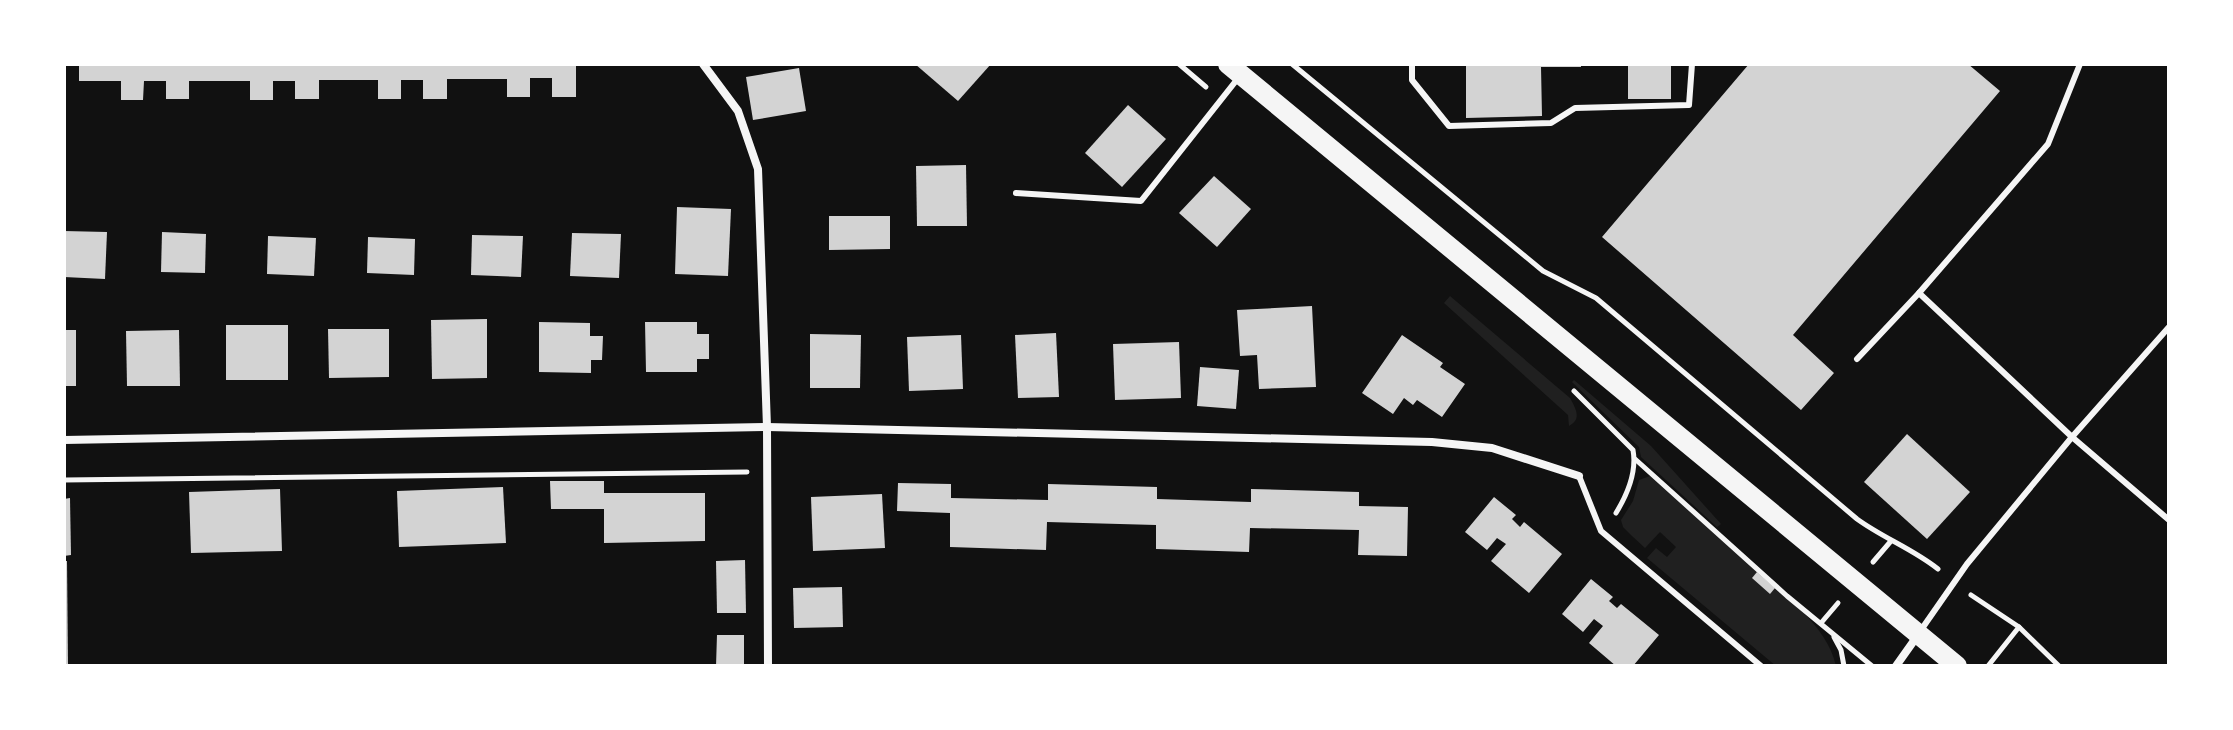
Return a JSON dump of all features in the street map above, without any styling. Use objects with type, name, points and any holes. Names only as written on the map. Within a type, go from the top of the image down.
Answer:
[{"type":"main road","points":[[1234,70],[1957,666]]},
{"type":"street","points":[[703,64],[738,111],[758,169],[768,471],[768,666]]},
{"type":"street","points":[[64,440],[767,427],[1432,442],[1492,448],[1579,476]]},
{"type":"street","points":[[1896,666],[1918,634]]},
{"type":"lane","points":[[1412,64],[1412,80],[1449,126],[1551,123],[1575,108],[1689,105],[1692,64]]},
{"type":"lane","points":[[1857,359],[1919,293],[2048,144],[2080,64]]},
{"type":"lane","points":[[1016,193],[1141,201],[1220,99],[1234,70]]},
{"type":"lane","points":[[1919,293],[2072,437],[2169,520]]},
{"type":"lane","points":[[1918,634],[1967,564],[2072,437],[2169,327]]},
{"type":"lane","points":[[1579,476],[1601,531],[1761,666]]},
{"type":"path","points":[[1179,64],[1220,99]]},
{"type":"path","points":[[1292,64],[1543,271],[1596,298],[1857,519],[1891,541]]},
{"type":"path","points":[[1567,384],[1633,450],[1626,498],[1601,531]]},
{"type":"path","points":[[1634,458],[1872,666]]},
{"type":"path","points":[[64,480],[768,471]]},
{"type":"path","points":[[1988,666],[2019,627],[2059,666]]},
{"type":"path","points":[[1831,632],[1841,650],[1844,666]]},
{"type":"shaded area","points":[[1450,296],[1570,398],[1577,414],[1573,423],[1569,426],[1568,415],[1444,303]]},
{"type":"shaded area","points":[[1574,380],[1651,446],[1721,524],[1717,527],[1641,457],[1639,447],[1572,382]]},
{"type":"shaded area","points":[[1650,476],[1803,612],[1823,637],[1836,666],[1776,666],[1647,558],[1656,548],[1667,557],[1676,547],[1660,532],[1645,548],[1623,527],[1621,520],[1633,501],[1639,480]]},
{"type":"building","points":[[79,64],[576,64],[576,97],[552,97],[552,78],[530,78],[530,97],[507,97],[507,79],[447,79],[447,99],[423,99],[423,80],[401,80],[401,99],[378,99],[378,80],[319,80],[319,99],[295,99],[295,81],[273,81],[273,100],[250,100],[250,81],[189,81],[189,99],[166,99],[166,81],[144,81],[143,100],[121,100],[121,81],[79,81]]},
{"type":"building","points":[[915,64],[991,64],[958,101]]},
{"type":"building","points":[[1466,64],[1581,64],[1581,67],[1541,67],[1542,116],[1466,118]]},
{"type":"building","points":[[1628,64],[1671,64],[1671,99],[1628,99]]},
{"type":"building","points":[[1749,64],[1968,64],[2000,91],[1793,335],[1834,373],[1801,410],[1602,237]]},
{"type":"building","points":[[799,68],[806,111],[753,120],[746,77]]},
{"type":"building","points":[[1128,105],[1166,139],[1122,187],[1085,153]]},
{"type":"building","points":[[966,165],[967,226],[917,226],[916,166]]},
{"type":"building","points":[[1214,176],[1251,209],[1217,247],[1179,213]]},
{"type":"building","points":[[677,207],[731,209],[728,276],[675,274]]},
{"type":"building","points":[[829,216],[890,216],[890,249],[829,250]]},
{"type":"building","points":[[64,231],[107,232],[105,279],[64,277]]},
{"type":"building","points":[[162,232],[206,234],[205,273],[161,272]]},
{"type":"building","points":[[572,233],[621,234],[619,278],[570,276]]},
{"type":"building","points":[[472,235],[523,236],[521,277],[471,275]]},
{"type":"building","points":[[268,236],[316,238],[314,276],[267,274]]},
{"type":"building","points":[[368,237],[415,239],[414,275],[367,273]]},
{"type":"building","points":[[1312,306],[1316,387],[1259,389],[1257,355],[1240,356],[1237,310]]},
{"type":"building","points":[[487,319],[487,378],[432,379],[431,320]]},
{"type":"building","points":[[539,322],[590,323],[590,336],[603,336],[602,360],[591,360],[591,373],[539,372]]},
{"type":"building","points":[[645,322],[697,322],[697,334],[709,334],[709,359],[697,359],[697,372],[646,372]]},
{"type":"building","points":[[226,325],[288,325],[288,380],[226,380]]},
{"type":"building","points":[[328,329],[389,329],[389,377],[329,378]]},
{"type":"building","points":[[64,330],[76,330],[76,386],[64,386]]},
{"type":"building","points":[[179,330],[180,386],[127,386],[126,331]]},
{"type":"building","points":[[1056,333],[1059,397],[1018,398],[1015,335]]},
{"type":"building","points":[[810,334],[861,335],[860,388],[810,388]]},
{"type":"building","points":[[961,335],[963,389],[909,391],[907,337]]},
{"type":"building","points":[[1402,335],[1443,363],[1440,367],[1465,384],[1442,417],[1417,400],[1413,405],[1404,398],[1393,414],[1362,393]]},
{"type":"building","points":[[1179,342],[1181,398],[1115,400],[1113,344]]},
{"type":"building","points":[[1200,367],[1239,370],[1236,409],[1197,406]]},
{"type":"building","points":[[1907,434],[1970,492],[1927,539],[1864,482]]},
{"type":"building","points":[[550,481],[604,481],[604,493],[705,493],[705,541],[604,543],[604,509],[551,509]]},
{"type":"building","points":[[898,483],[951,484],[951,498],[1048,500],[1048,484],[1157,487],[1157,499],[1251,502],[1251,489],[1359,492],[1359,506],[1408,507],[1407,556],[1358,555],[1359,530],[1250,528],[1249,552],[1156,549],[1156,525],[1047,522],[1046,550],[950,547],[950,513],[897,511]]},
{"type":"building","points":[[503,487],[506,543],[399,547],[397,491]]},
{"type":"building","points":[[280,489],[282,551],[191,553],[189,492]]},
{"type":"building","points":[[882,494],[885,548],[813,551],[811,497]]},
{"type":"building","points":[[1494,497],[1516,515],[1512,519],[1520,527],[1524,522],[1562,554],[1529,593],[1491,561],[1506,544],[1497,538],[1487,550],[1465,532]]},
{"type":"building","points":[[70,498],[71,555],[64,556],[64,499]]},
{"type":"building","points":[[745,560],[746,613],[717,613],[716,561]]},
{"type":"building","points":[[64,561],[67,561],[68,666],[64,666]]},
{"type":"building","points":[[1757,572],[1775,588],[1770,594],[1752,578]]},
{"type":"building","points":[[1591,579],[1613,597],[1609,601],[1617,608],[1621,604],[1659,635],[1633,666],[1616,666],[1589,643],[1603,626],[1594,619],[1583,632],[1562,614]]},
{"type":"building","points":[[842,587],[843,627],[794,628],[793,588]]},
{"type":"building","points":[[717,635],[744,635],[744,666],[716,666]]}]
